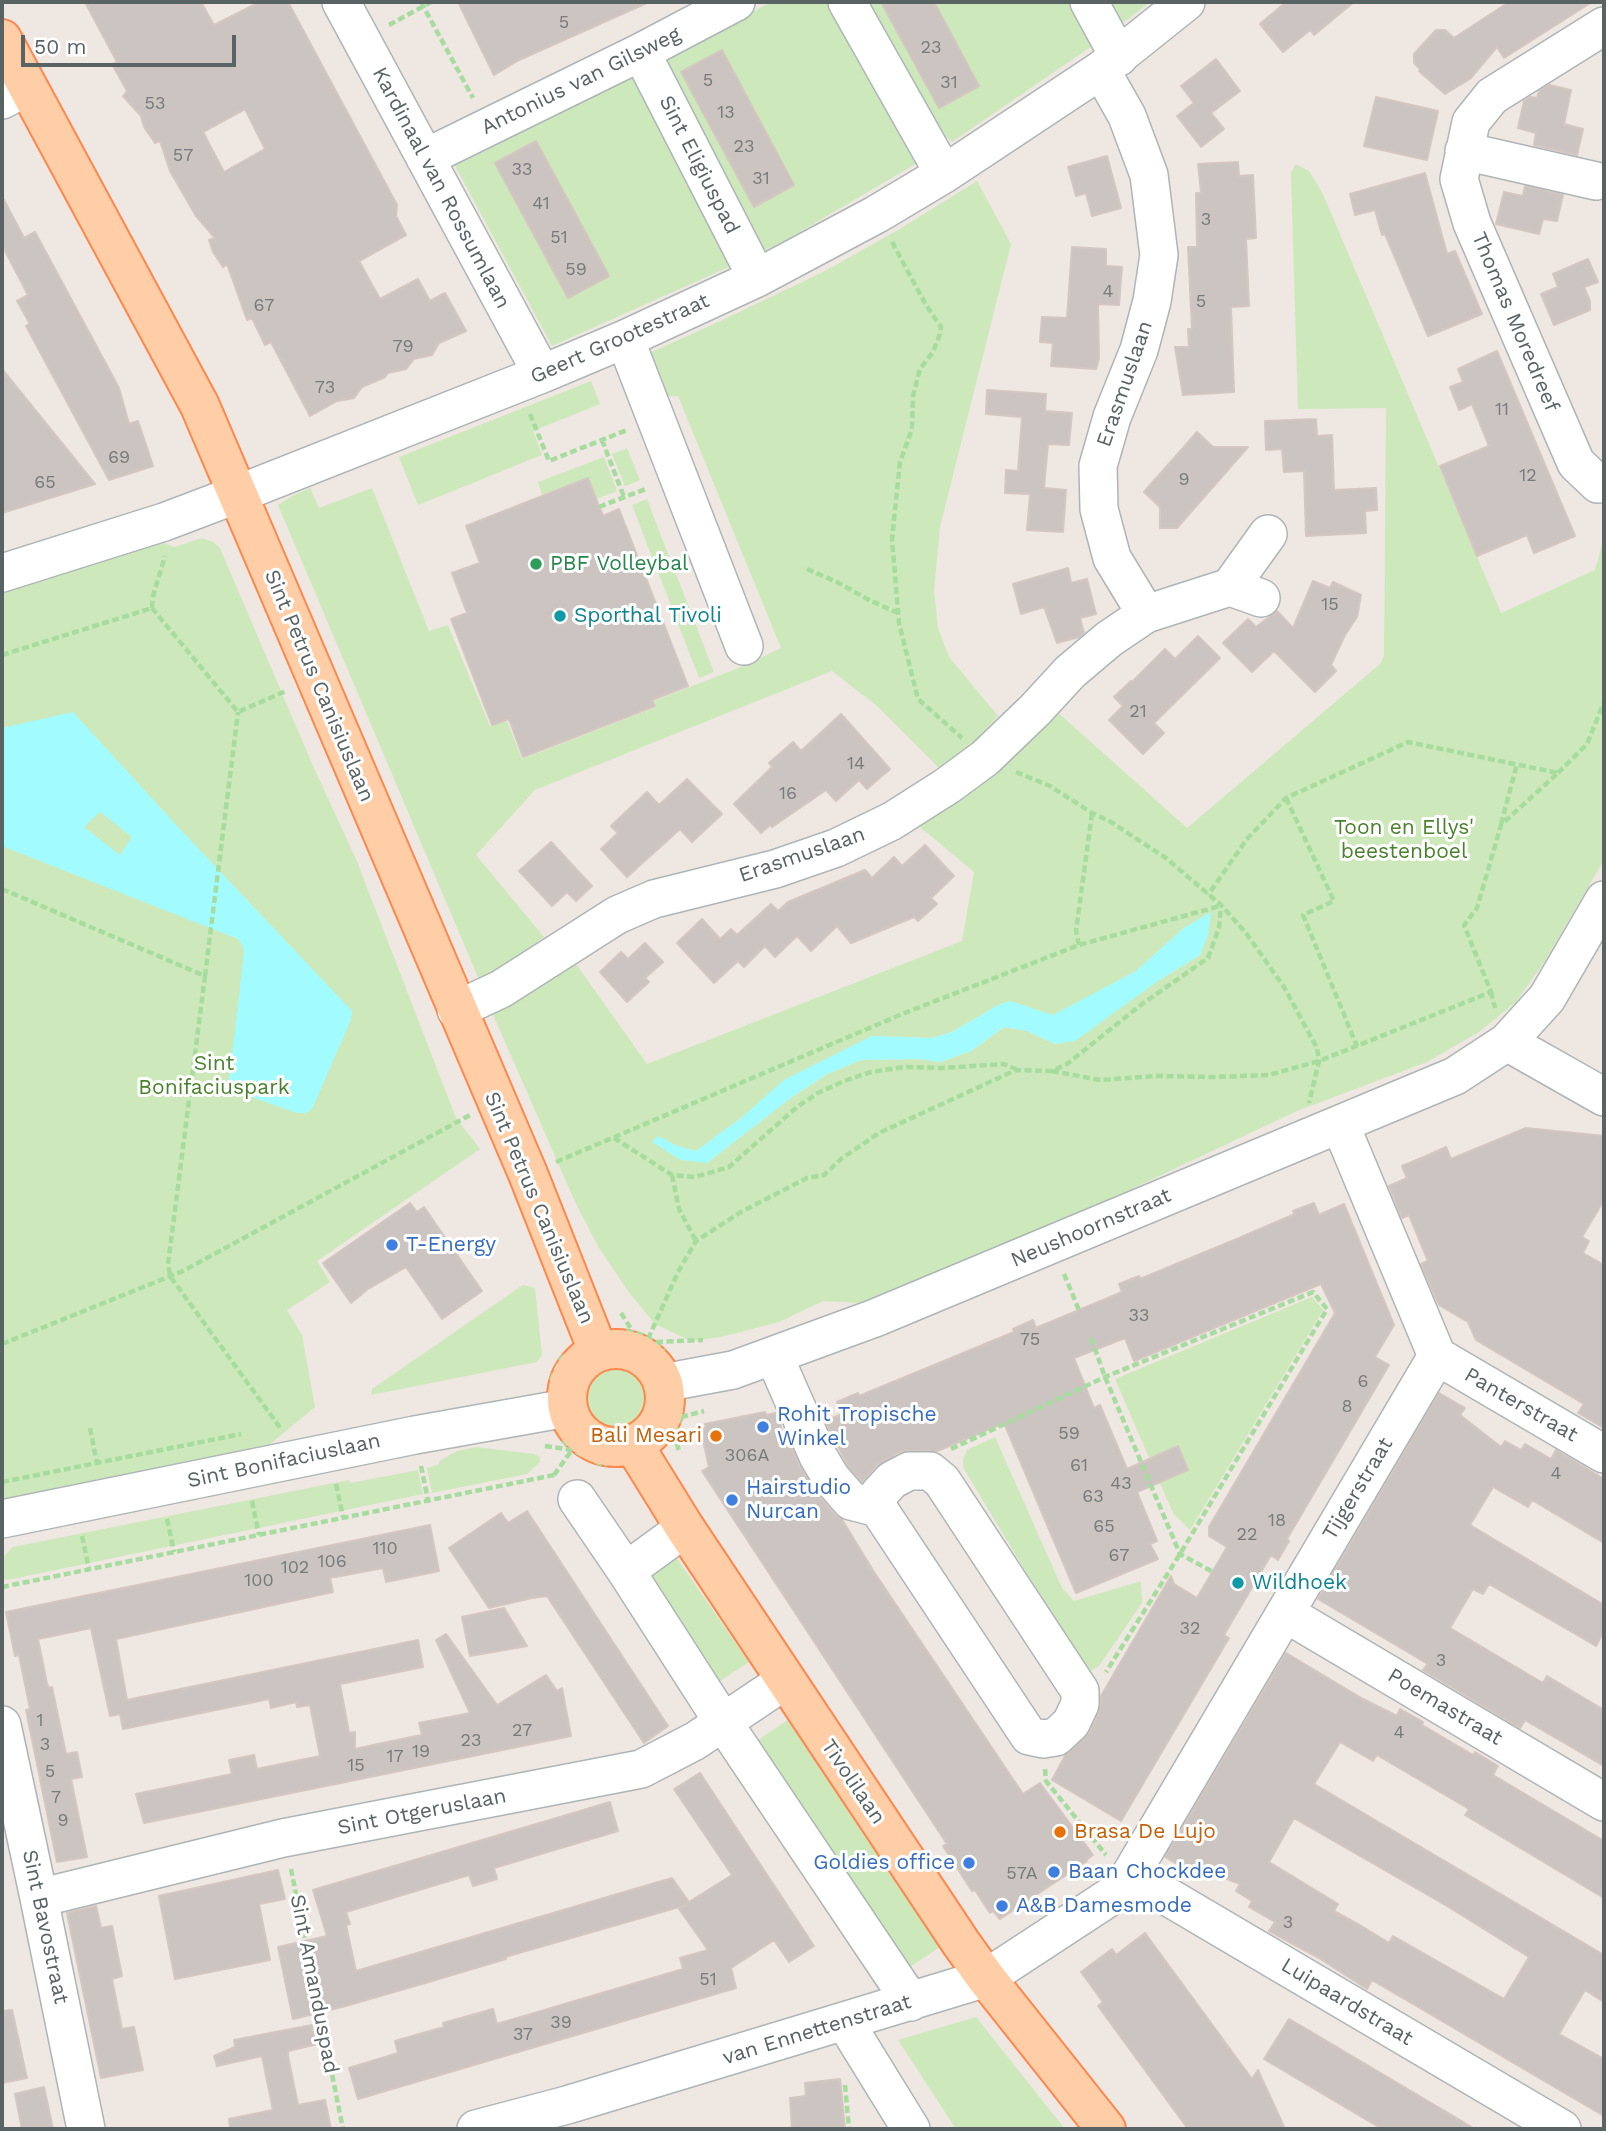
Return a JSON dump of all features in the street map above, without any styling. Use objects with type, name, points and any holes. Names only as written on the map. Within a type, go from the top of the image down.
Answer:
[{"type":"main road","name":"Sint Petrus Canisiuslaan","points":[[2,39],[15,94],[200,405],[528,1174],[598,1351]]},
{"type":"main road","points":[[614,1348],[630,1350],[644,1357],[656,1369],[663,1383],[666,1398],[663,1413],[646,1437],[633,1444],[616,1448],[600,1445],[584,1437],[573,1424],[567,1408],[566,1390],[572,1374],[583,1360],[598,1351],[614,1348]]},
{"type":"main road","name":"Tivolilaan","points":[[633,1444],[685,1528],[986,1978],[1106,2129]]},
{"type":"street","name":"Kardinaal van Rossumlaan","points":[[341,2],[425,158],[530,379]]},
{"type":"street","points":[[847,2],[944,174]]},
{"type":"street","name":"Erasmuslaan","points":[[1089,2],[1149,175],[1159,255],[1152,301],[1139,350],[1112,417],[1098,466],[1099,509],[1112,558],[1146,614]]},
{"type":"street","name":"Geert Grootestraat","points":[[2,573],[164,522],[238,494],[530,379],[757,278],[877,214],[944,174],[1110,63],[1186,2]]},
{"type":"street","name":"Antonius van Gilsweg","points":[[425,158],[641,52],[718,6]]},
{"type":"street","name":"Thomas Moredreef","points":[[1598,484],[1577,463],[1472,223],[1459,179],[1471,122],[1492,96],[1604,26]]},
{"type":"street","name":"Sint Eligiuspad","points":[[641,52],[757,278]]},
{"type":"street","points":[[1464,151],[1596,181]]},
{"type":"street","points":[[625,339],[744,646]]},
{"type":"street","name":"Erasmuslaan","points":[[456,1010],[501,989],[617,915],[654,899],[775,869],[836,848],[892,821],[985,758],[1035,710],[1070,671],[1109,639],[1146,614],[1246,592],[1268,534]]},
{"type":"street","name":"Neushoornstraat","points":[[663,1383],[733,1370],[875,1318],[1455,1076],[1507,1042],[1547,998],[1604,900]]},
{"type":"street","points":[[1507,1042],[1604,1097]]},
{"type":"street","points":[[1327,1129],[1437,1356]]},
{"type":"street","points":[[774,1356],[818,1456],[831,1478],[851,1501],[878,1508]]},
{"type":"street","name":"Panterstraat","points":[[1437,1356],[1604,1454]]},
{"type":"street","name":"Tijgerstraat","points":[[1131,1875],[1437,1356]]},
{"type":"street","name":"Sint Bonifaciuslaan","points":[[2,1519],[415,1435],[567,1408]]},
{"type":"street","points":[[909,1471],[930,1471],[942,1481],[1080,1691],[1080,1704],[1071,1723],[1056,1737],[1043,1740],[1029,1736],[878,1508],[879,1494],[892,1480],[909,1471]]},
{"type":"street","points":[[565,1487],[626,1571],[723,1722],[911,2002]]},
{"type":"street","points":[[626,1571],[685,1528]]},
{"type":"street","name":"Poemastraat","points":[[1285,1613],[1604,1802]]},
{"type":"street","name":"Sint Otgeruslaan","points":[[39,1898],[284,1838],[641,1769],[695,1741],[786,1680]]},
{"type":"street","name":"Sint Bavostraat","points":[[2,1725],[86,2129]]},
{"type":"street","name":"van Ennettenstraat","points":[[476,2129],[568,2117],[845,2022],[986,1978],[1122,1889],[1131,1875]]},
{"type":"street","name":"Luipaardstraat","points":[[1131,1875],[1562,2129]]},
{"type":"street","points":[[845,2022],[912,2129]]},
{"type":"path","points":[[362,40],[422,4],[431,2]]},
{"type":"path","points":[[422,4],[488,127]]},
{"type":"path","points":[[877,214],[926,305],[941,327],[933,352],[920,369],[912,396],[912,429],[900,462],[892,539],[899,623],[918,699],[985,758],[1050,786],[1111,822],[1166,858],[1221,905],[1246,933],[1284,987],[1317,1048],[1319,1061],[1307,1113],[1327,1129]]},
{"type":"path","points":[[530,379],[549,461],[656,419]]},
{"type":"path","points":[[602,440],[624,497]]},
{"type":"path","points":[[599,507],[678,477]]},
{"type":"path","points":[[164,522],[170,540],[153,596],[152,608],[238,712],[168,1264],[170,1276],[284,1432]]},
{"type":"path","points":[[807,569],[898,613]]},
{"type":"path","points":[[2,655],[152,608]]},
{"type":"path","points":[[238,712],[316,678]]},
{"type":"path","points":[[1501,825],[1587,744],[1604,702]]},
{"type":"path","points":[[1209,895],[1247,839],[1286,798],[1408,743],[1558,773]]},
{"type":"path","points":[[613,1137],[672,1175],[695,1177],[729,1167],[797,1107],[818,1093],[871,1072],[1004,1064],[1016,1070],[1052,1071],[1100,1080],[1156,1076],[1269,1075],[1319,1061],[1491,992],[1464,925],[1477,908],[1517,764]]},
{"type":"path","points":[[1286,798],[1334,901],[1303,915],[1357,1046]]},
{"type":"path","points":[[1079,945],[1076,931],[1092,813]]},
{"type":"path","points":[[2,889],[205,976]]},
{"type":"path","points":[[528,1174],[902,1014],[1079,945],[1221,905]]},
{"type":"path","points":[[1052,1071],[1067,1064],[1142,1004],[1208,958],[1219,928],[1221,905]]},
{"type":"path","points":[[648,1339],[678,1272],[696,1241],[741,1212],[807,1178],[824,1175],[841,1159],[879,1133],[1016,1070]]},
{"type":"path","points":[[2,1344],[170,1276],[459,1120],[496,1103]]},
{"type":"path","points":[[672,1175],[680,1209],[696,1241]]},
{"type":"path","points":[[930,1471],[947,1450],[1105,1377],[1313,1292],[1327,1309],[1180,1554],[1101,1679],[1080,1691]]},
{"type":"path","points":[[1091,1338],[1180,1554],[1213,1572]]},
{"type":"path","points":[[90,1428],[97,1463]]},
{"type":"path","points":[[2,1482],[252,1432]]},
{"type":"path","points":[[2,1587],[565,1487]]},
{"type":"path","points":[[1046,1781],[1101,1851],[1131,1875]]},
{"type":"path","name":"Sint Amanduspad","points":[[284,1838],[343,2129]]},
{"type":"green space","points":[[771,2],[834,2],[924,159],[763,251],[659,60]]},
{"type":"green space","points":[[869,2],[1072,2],[1095,44],[952,142],[929,111]]},
{"type":"green space","points":[[1106,2],[1150,2],[1119,26]]},
{"type":"green space","points":[[633,73],[731,266],[552,346],[453,162]]},
{"type":"green space","name":"Toon en Ellys' beestenboel","points":[[1296,164],[1309,171],[1322,192],[1501,613],[1595,570],[1604,537],[1604,860],[1543,964],[1516,1002],[1479,1032],[1427,1062],[1297,1111],[998,1252],[862,1303],[823,1301],[779,1322],[721,1337],[691,1341],[655,1324],[628,1291],[599,1248],[576,1204],[491,1010],[569,954],[647,1064],[962,941],[974,872],[914,822],[1054,709],[1187,828],[1380,664],[1384,656],[1386,408],[1298,409],[1291,173]],"holes":[[[1210,913],[1200,955],[1055,1044],[1027,1031],[1004,1027],[971,1051],[940,1062],[920,1059],[861,1060],[827,1074],[792,1097],[707,1163],[658,1136],[675,1145],[696,1151],[741,1118],[872,1036],[932,1038],[952,1032],[998,1005],[1010,1001],[1053,1016],[1136,971],[1184,928]]]},
{"type":"green space","points":[[977,181],[1011,244],[940,527],[934,590],[938,628],[949,657],[998,716],[964,752],[941,770],[877,706],[832,671],[535,790],[476,855],[544,937],[480,982],[278,505],[310,488],[319,508],[372,488],[429,631],[448,625],[490,726],[507,721],[522,759],[656,707],[654,701],[741,667],[781,648],[678,396],[665,396],[645,355],[825,271]]},
{"type":"green space","points":[[591,381],[600,404],[533,431],[542,455],[418,505],[399,457]]},
{"type":"green space","points":[[627,448],[640,480],[625,486],[612,454]]},
{"type":"green space","points":[[604,457],[617,491],[596,499],[588,478],[542,495],[538,482]]},
{"type":"green space","points":[[647,499],[671,562],[656,568],[632,505]]},
{"type":"green space","name":"Sint Bonifaciuspark","points":[[202,538],[220,548],[313,766],[356,859],[456,1118],[480,1149],[317,1261],[330,1282],[287,1310],[302,1335],[315,1407],[269,1445],[2,1499],[2,589],[159,541],[174,547]]},
{"type":"green space","points":[[673,566],[714,672],[699,678],[658,572]]},
{"type":"green space","points":[[523,1285],[535,1288],[542,1355],[537,1362],[371,1395],[372,1389]]},
{"type":"green space","points":[[1312,1297],[1323,1310],[1190,1530],[1173,1513],[1115,1379]]},
{"type":"green space","points":[[616,1367],[637,1376],[646,1397],[637,1418],[616,1427],[595,1418],[586,1397],[595,1376]]},
{"type":"green space","points":[[995,1437],[1062,1588],[1074,1601],[1141,1581],[1142,1603],[1099,1666],[1087,1673],[964,1469],[963,1459],[967,1450]]},
{"type":"green space","points":[[476,1447],[534,1454],[540,1457],[540,1462],[527,1474],[432,1493],[427,1468],[438,1465],[441,1460],[457,1451]]},
{"type":"green space","points":[[418,1470],[423,1494],[7,1580],[2,1578],[2,1558],[13,1547],[349,1480],[350,1483]]},
{"type":"green space","points":[[676,1557],[749,1662],[717,1683],[651,1577],[653,1569]]},
{"type":"green space","points":[[789,1719],[940,1947],[907,1969],[755,1742]]},
{"type":"green space","points":[[976,2017],[1065,2129],[956,2129],[898,2040]]},
{"type":"water","points":[[73,712],[352,1011],[351,1020],[312,1109],[297,1113],[234,1091],[229,1081],[244,953],[238,939],[2,846],[2,728]],"holes":[[[100,812],[132,837],[120,855],[84,827]]]},
{"type":"water","points":[[1211,912],[1208,935],[1200,955],[1158,981],[1075,1041],[1055,1044],[1027,1031],[1004,1027],[971,1051],[940,1062],[920,1059],[861,1060],[827,1074],[792,1097],[707,1163],[681,1160],[652,1142],[658,1136],[675,1145],[696,1151],[741,1118],[784,1080],[872,1036],[932,1038],[952,1032],[998,1005],[1010,1001],[1053,1015],[1136,971],[1184,928]]},
{"type":"building","points":[[85,2],[201,2],[214,25],[260,2],[288,2],[397,205],[396,216],[406,235],[359,261],[380,299],[418,279],[430,301],[445,293],[466,331],[439,343],[432,355],[414,359],[406,369],[388,373],[362,387],[354,398],[337,401],[310,416],[271,342],[265,345],[252,318],[247,320],[227,264],[223,267],[213,252],[209,240],[215,238],[196,216],[170,171],[160,141],[155,143],[144,127],[141,116],[123,96],[127,91],[112,64],[117,62]],"holes":[[[245,109],[265,149],[224,172],[203,132]]]},
{"type":"building","points":[[458,2],[649,2],[519,60],[494,75]]},
{"type":"building","points":[[881,2],[934,2],[979,86],[939,108]]},
{"type":"building","points":[[1286,2],[1354,2],[1314,35],[1310,30],[1283,52],[1260,24]]},
{"type":"building","points":[[1509,2],[1592,2],[1504,58],[1497,47],[1470,79],[1445,94],[1419,71],[1414,63],[1414,54],[1436,30],[1445,30],[1454,38]]},
{"type":"building","points":[[722,50],[794,185],[754,207],[681,72]]},
{"type":"building","points":[[1216,59],[1240,91],[1211,113],[1224,129],[1201,147],[1177,116],[1194,103],[1181,86]]},
{"type":"building","points":[[1549,85],[1571,90],[1564,124],[1583,129],[1577,155],[1534,145],[1536,133],[1518,128],[1524,101],[1530,97],[1537,98],[1539,91]]},
{"type":"building","points":[[1376,97],[1438,111],[1427,160],[1364,146]]},
{"type":"building","points":[[536,141],[609,276],[568,298],[495,163]]},
{"type":"building","points":[[1107,156],[1121,208],[1092,216],[1086,193],[1076,196],[1068,167]]},
{"type":"building","points":[[1238,162],[1239,176],[1253,175],[1256,238],[1246,239],[1249,306],[1231,307],[1234,392],[1183,395],[1175,347],[1189,347],[1188,329],[1192,329],[1188,247],[1197,247],[1196,193],[1201,193],[1198,164]]},
{"type":"building","points":[[1425,173],[1447,254],[1455,251],[1482,314],[1428,336],[1385,234],[1382,235],[1375,210],[1355,215],[1350,194]]},
{"type":"building","points":[[1525,186],[1563,195],[1557,221],[1543,219],[1539,234],[1496,224],[1504,192],[1523,196]]},
{"type":"building","points":[[2,196],[24,238],[35,232],[119,388],[129,424],[138,421],[153,466],[109,480],[26,326],[30,324],[17,301],[28,295],[2,245]]},
{"type":"building","points":[[1072,247],[1106,249],[1106,266],[1122,267],[1119,305],[1098,304],[1099,359],[1096,369],[1051,366],[1053,343],[1040,342],[1042,317],[1067,318]]},
{"type":"building","points":[[1588,259],[1598,282],[1584,287],[1590,301],[1590,310],[1554,325],[1541,294],[1558,287],[1553,274]]},
{"type":"building","points":[[1497,351],[1575,536],[1534,553],[1527,535],[1477,556],[1440,466],[1489,446],[1472,404],[1459,410],[1450,387],[1463,382],[1458,369]]},
{"type":"building","points":[[2,369],[95,484],[2,513]]},
{"type":"building","points":[[987,390],[1046,394],[1045,411],[1072,413],[1069,445],[1048,444],[1044,488],[1066,490],[1063,532],[1027,530],[1030,494],[1005,493],[1006,470],[1018,471],[1022,417],[986,414]]},
{"type":"building","points":[[1316,419],[1317,436],[1332,435],[1334,490],[1376,488],[1377,510],[1365,511],[1366,533],[1306,536],[1304,471],[1284,472],[1282,449],[1266,450],[1265,421]]},
{"type":"building","points":[[1197,432],[1213,447],[1248,447],[1177,528],[1160,528],[1160,507],[1144,492]]},
{"type":"building","name":"Sporthal Tivoli","points":[[588,478],[603,516],[619,509],[688,686],[652,700],[655,706],[523,757],[509,719],[492,725],[451,619],[467,613],[452,573],[480,563],[466,526]]},
{"type":"building","points":[[1068,568],[1071,583],[1087,579],[1096,614],[1080,618],[1084,633],[1079,637],[1057,643],[1044,607],[1021,614],[1013,584]]},
{"type":"building","points":[[1313,581],[1330,588],[1333,582],[1361,595],[1357,617],[1331,665],[1336,671],[1315,692],[1274,651],[1252,672],[1223,643],[1248,619],[1256,627],[1277,611],[1293,628]]},
{"type":"building","points":[[1198,636],[1220,658],[1154,723],[1164,733],[1143,754],[1109,720],[1123,706],[1114,697],[1165,649],[1175,659]]},
{"type":"building","points":[[841,714],[890,769],[867,789],[859,780],[836,801],[826,790],[761,833],[734,804],[772,767],[769,763],[793,742],[801,751]]},
{"type":"building","points":[[687,779],[722,814],[692,842],[680,829],[627,877],[601,849],[618,833],[611,826],[647,792],[659,805]]},
{"type":"building","points":[[551,842],[592,886],[576,901],[567,892],[552,906],[519,871]]},
{"type":"building","points":[[925,845],[954,876],[931,898],[937,904],[918,921],[914,917],[851,943],[837,926],[811,951],[797,936],[775,957],[765,946],[744,967],[738,961],[714,983],[677,943],[702,919],[720,939],[731,929],[737,935],[771,904],[778,911],[788,902],[865,870],[872,878],[894,857],[902,866]]},
{"type":"building","points":[[645,943],[663,962],[645,978],[649,982],[627,1002],[600,972],[621,952],[628,959]]},
{"type":"building","points":[[1526,1128],[1604,1136],[1604,1200],[1582,1237],[1589,1241],[1583,1253],[1604,1265],[1604,1428],[1578,1413],[1584,1404],[1476,1340],[1468,1322],[1439,1305],[1421,1264],[1428,1261],[1409,1215],[1402,1218],[1389,1186],[1407,1178],[1402,1166],[1446,1147],[1451,1159]]},
{"type":"building","points":[[410,1203],[417,1212],[424,1207],[482,1291],[442,1319],[406,1267],[368,1289],[351,1303],[323,1263]]},
{"type":"building","points":[[1314,1203],[1319,1215],[1344,1204],[1394,1325],[1375,1357],[1389,1365],[1287,1539],[1289,1541],[1278,1560],[1271,1555],[1224,1635],[1229,1638],[1121,1821],[1052,1780],[1066,1754],[1090,1732],[1099,1712],[1101,1696],[1171,1576],[1174,1584],[1197,1598],[1227,1547],[1209,1536],[1209,1527],[1335,1313],[1321,1284],[1134,1361],[1125,1338],[1074,1358],[1094,1408],[1100,1405],[1127,1469],[1178,1446],[1188,1470],[1137,1492],[1157,1541],[1150,1544],[1158,1559],[1076,1593],[1004,1423],[935,1452],[899,1452],[877,1465],[862,1482],[848,1466],[825,1421],[842,1414],[837,1402],[858,1393],[859,1396],[1014,1332],[1013,1329],[1033,1320],[1036,1328],[1122,1292],[1119,1284],[1139,1276],[1140,1279],[1239,1238]]},
{"type":"building","points":[[1439,1393],[1465,1408],[1460,1415],[1501,1447],[1505,1441],[1521,1450],[1525,1444],[1551,1459],[1556,1450],[1604,1479],[1604,1543],[1532,1500],[1528,1507],[1493,1487],[1470,1525],[1604,1605],[1604,1631],[1596,1646],[1489,1584],[1483,1594],[1473,1589],[1450,1628],[1543,1683],[1547,1676],[1604,1710],[1604,1766],[1525,1720],[1520,1728],[1423,1670],[1428,1664],[1318,1599]]},
{"type":"building","points":[[765,1412],[766,1415],[776,1413],[785,1438],[787,1437],[813,1489],[835,1515],[841,1518],[874,1572],[1023,1794],[1040,1783],[1093,1855],[1000,1919],[993,1911],[990,1913],[975,1890],[972,1891],[943,1846],[947,1844],[702,1471],[709,1467],[702,1436],[705,1424]]},
{"type":"building","points":[[527,1511],[668,1726],[644,1743],[547,1596],[489,1608],[449,1548],[501,1513],[508,1523]]},
{"type":"building","points":[[430,1525],[439,1571],[386,1582],[383,1568],[330,1578],[333,1592],[116,1639],[127,1700],[418,1640],[423,1667],[340,1684],[349,1733],[355,1732],[355,1749],[422,1735],[419,1723],[470,1713],[436,1640],[446,1634],[497,1705],[546,1675],[557,1691],[562,1688],[571,1736],[144,1823],[136,1794],[232,1774],[229,1760],[254,1755],[257,1769],[320,1756],[310,1705],[297,1707],[296,1702],[271,1708],[269,1699],[123,1729],[120,1714],[110,1716],[91,1628],[38,1639],[47,1684],[49,1688],[52,1687],[66,1754],[77,1752],[82,1777],[71,1779],[87,1857],[57,1862],[26,1710],[30,1709],[19,1655],[15,1656],[6,1612]]},
{"type":"building","points":[[504,1608],[527,1646],[470,1656],[462,1617]]},
{"type":"building","points":[[1286,1653],[1363,1699],[1397,1716],[1400,1709],[1473,1755],[1475,1752],[1498,1766],[1493,1775],[1604,1841],[1604,1898],[1465,1815],[1469,1809],[1377,1755],[1373,1761],[1340,1742],[1314,1784],[1604,1955],[1604,2002],[1585,1990],[1559,2034],[1604,2059],[1604,2116],[1372,1980],[1367,1989],[1319,1958],[1269,1931],[1275,1922],[1249,1907],[1252,1901],[1236,1891],[1240,1884],[1196,1867],[1192,1873],[1165,1857]],"holes":[[[1294,1818],[1447,1906],[1529,1957],[1504,1999],[1393,1936],[1389,1943],[1334,1911],[1338,1904],[1269,1862]]]},
{"type":"building","points":[[700,1773],[814,1946],[789,1962],[774,1940],[731,1968],[736,1988],[358,2099],[349,2068],[398,2053],[395,2041],[444,2027],[443,2023],[493,2009],[497,2024],[683,1969],[680,1958],[708,1950],[679,1909],[686,1905],[432,1981],[293,2019],[278,1947],[327,1936],[313,1890],[610,1802],[618,1831],[494,1868],[497,1879],[473,1886],[469,1875],[346,1912],[350,1924],[346,1925],[356,1971],[672,1878],[689,1902],[732,1875],[674,1789]]},
{"type":"building","points":[[278,1870],[285,1899],[259,1904],[270,1960],[175,1979],[159,1896]]},
{"type":"building","points":[[96,1906],[101,1928],[112,1926],[122,1976],[112,1979],[122,2029],[134,2027],[143,2070],[101,2078],[67,1913]]},
{"type":"building","points":[[1145,1933],[1252,2079],[1258,2070],[1285,2129],[1188,2129],[1098,2006],[1103,2002],[1081,1972],[1112,1949],[1116,1955]]},
{"type":"building","points":[[12,2010],[27,2078],[2,2083],[2,2011]]},
{"type":"building","points":[[1289,2019],[1475,2129],[1382,2129],[1264,2059]]},
{"type":"building","points":[[312,2025],[313,2032],[321,2032],[322,2043],[288,2051],[288,2056],[298,2105],[325,2100],[331,2129],[230,2129],[229,2119],[273,2110],[262,2056],[217,2066],[214,2056],[235,2047],[234,2040]]},
{"type":"building","points":[[840,2079],[845,2129],[792,2129],[790,2098],[806,2096],[805,2083]]},
{"type":"building","points":[[44,2087],[53,2129],[22,2129],[15,2094]]},
{"type":"place","name":"PBF Volleybal","points":[[536,564]]},
{"type":"place","name":"Sporthal Tivoli","points":[[560,616]]},
{"type":"place","name":"T-Energy","points":[[392,1245]]},
{"type":"place","name":"Rohit Tropische Winkel","points":[[763,1427]]},
{"type":"place","name":"Bali Mesari","points":[[716,1436]]},
{"type":"place","name":"Hairstudio Nurcan","points":[[732,1500]]},
{"type":"place","name":"Wildhoek","points":[[1238,1583]]},
{"type":"place","name":"Brasa De Lujo","points":[[1060,1832]]},
{"type":"place","name":"Goldies office","points":[[969,1863]]},
{"type":"place","name":"Baan Chockdee","points":[[1054,1872]]},
{"type":"place","name":"A&B Damesmode","points":[[1002,1906]]}]
